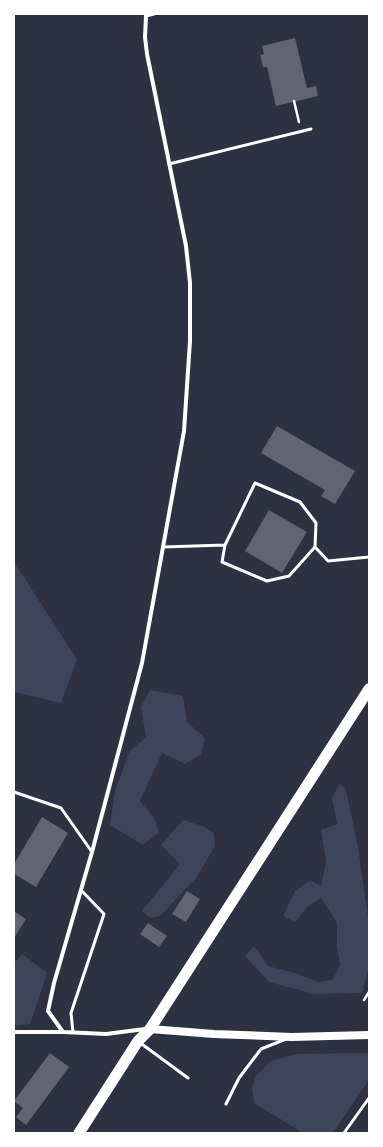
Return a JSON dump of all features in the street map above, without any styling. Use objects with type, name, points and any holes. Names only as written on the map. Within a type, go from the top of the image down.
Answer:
[{"type":"highway","points":[[79,1133],[138,1041],[150,1029],[369,689]]},
{"type":"main road","points":[[150,1029],[214,1034],[292,1037],[369,1035]]},
{"type":"street","points":[[63,1032],[48,1011],[54,983],[92,852],[142,664],[184,431],[190,341],[190,284],[186,246],[147,54],[145,37],[146,15]]},
{"type":"street","points":[[14,1032],[73,1032],[106,1034],[150,1029]]},
{"type":"lane","points":[[146,15],[154,14]]},
{"type":"lane","points":[[170,164],[311,129]]},
{"type":"lane","points":[[255,483],[300,502],[316,523],[315,547],[289,576],[266,581],[222,562],[225,545],[255,483]]},
{"type":"lane","points":[[163,547],[225,545]]},
{"type":"lane","points":[[315,547],[328,561],[369,557]]},
{"type":"lane","points":[[14,792],[61,808],[92,852]]},
{"type":"lane","points":[[73,1032],[71,1013],[104,914],[81,890]]},
{"type":"lane","points":[[226,1104],[239,1078],[261,1050],[292,1037]]},
{"type":"lane","points":[[138,1041],[188,1078]]},
{"type":"lane","points":[[344,1133],[369,1098]]},
{"type":"path","points":[[294,101],[301,132]]},
{"type":"path","points":[[364,1000],[369,992]]},
{"type":"shaded area","points":[[14,562],[77,659],[61,703],[14,692]]},
{"type":"shaded area","points":[[150,690],[183,696],[187,722],[205,738],[201,754],[185,764],[162,753],[140,801],[154,818],[159,832],[143,845],[110,825],[115,791],[129,752],[146,737],[141,707]]},
{"type":"shaded area","points":[[340,783],[346,790],[358,847],[369,924],[368,971],[362,993],[314,994],[269,982],[245,956],[254,946],[268,966],[295,973],[318,982],[333,980],[340,964],[337,948],[337,923],[321,898],[308,906],[295,922],[283,916],[295,891],[310,880],[321,886],[326,862],[321,830],[337,824],[332,798]]},
{"type":"shaded area","points":[[183,820],[202,826],[214,833],[215,846],[196,878],[160,916],[150,918],[142,911],[180,864],[161,845]]},
{"type":"shaded area","points":[[22,954],[47,973],[30,1024],[14,1026],[14,963]]},
{"type":"shaded area","points":[[369,1053],[369,1080],[333,1133],[303,1133],[254,1103],[252,1088],[256,1076],[270,1061],[298,1054]]},
{"type":"building","points":[[295,38],[307,88],[316,86],[318,96],[276,106],[267,67],[263,67],[260,55],[264,54],[262,46]]},
{"type":"building","points":[[277,426],[355,471],[335,504],[321,496],[325,490],[261,453]]},
{"type":"building","points":[[269,510],[307,532],[282,573],[245,551]]},
{"type":"building","points":[[42,817],[68,833],[36,887],[14,874],[14,864]]},
{"type":"building","points":[[187,891],[200,899],[186,922],[172,914]]},
{"type":"building","points":[[14,911],[26,919],[14,938]]},
{"type":"building","points":[[148,923],[167,936],[159,947],[140,934]]},
{"type":"building","points":[[50,1053],[69,1067],[26,1125],[16,1117],[23,1108],[14,1101]]}]
